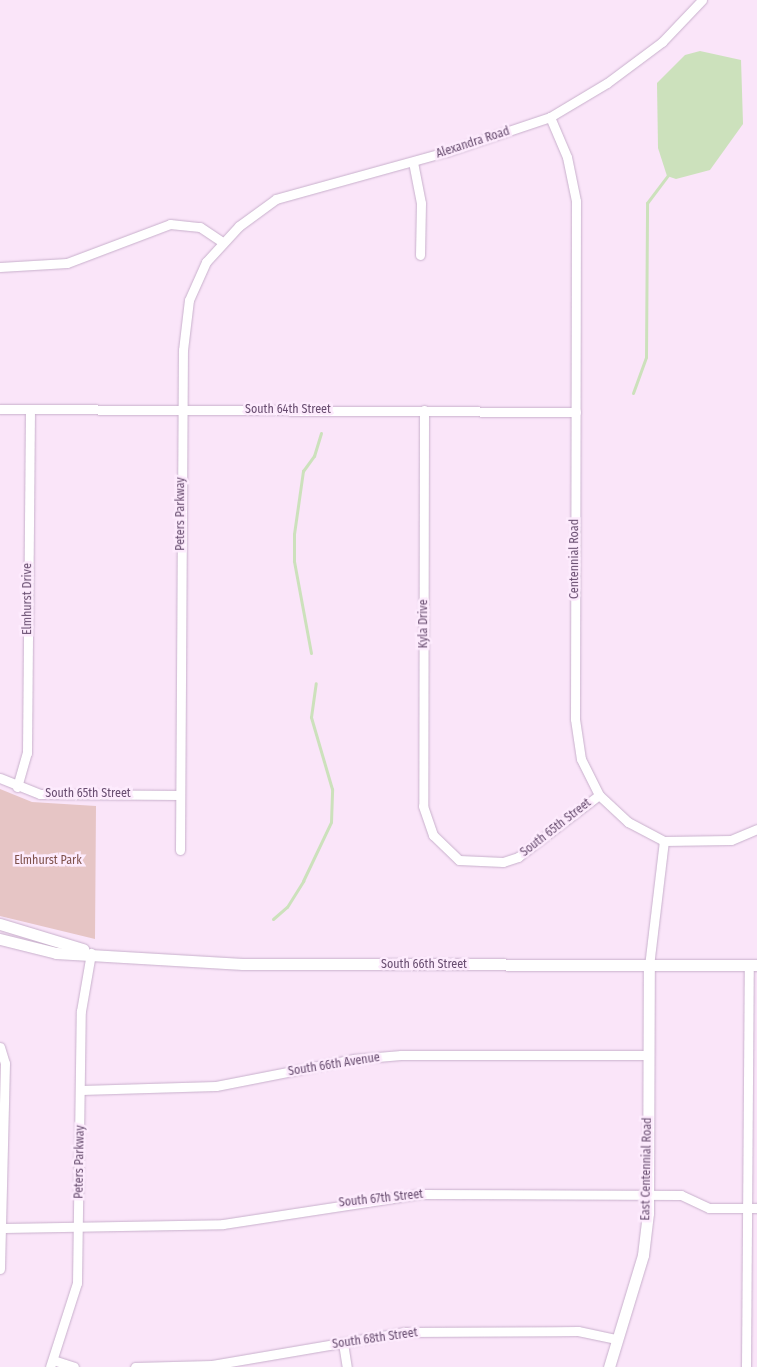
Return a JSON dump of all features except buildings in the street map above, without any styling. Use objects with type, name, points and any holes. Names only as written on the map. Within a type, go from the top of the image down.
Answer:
[{"type":"street","name":"Alexandra Road","points":[[222,242],[276,199],[413,162],[550,117],[607,83],[662,42],[702,0]]},
{"type":"street","name":"Centennial Road","points":[[550,117],[567,157],[576,201],[575,719],[581,759],[599,795],[628,822],[664,841]]},
{"type":"street","points":[[413,162],[422,210],[420,255]]},
{"type":"street","points":[[0,267],[68,263],[170,224],[200,227],[222,242]]},
{"type":"street","name":"Peters Parkway","points":[[180,850],[182,409],[189,300],[206,262],[222,242]]},
{"type":"street","name":"South 64th Street","points":[[0,409],[576,412]]},
{"type":"street","name":"Elmhurst Drive","points":[[17,787],[27,753],[30,409]]},
{"type":"street","name":"Kyla Drive","points":[[424,410],[423,806],[433,835]]},
{"type":"street","name":"South 65th Street","points":[[0,778],[17,787],[51,795],[180,795]]},
{"type":"street","name":"South 65th Street","points":[[433,835],[459,860],[504,862],[518,857],[599,795]]},
{"type":"street","points":[[649,966],[664,841],[731,840],[757,829]]},
{"type":"street","name":"South 66th Street","points":[[0,924],[91,953]]},
{"type":"street","name":"South 66th Street","points":[[0,940],[56,953],[91,953],[244,964],[753,965]]},
{"type":"street","name":"Peters Parkway","points":[[51,1364],[77,1284],[81,1010],[91,953]]},
{"type":"street","points":[[746,1367],[747,1208],[753,965]]},
{"type":"street","name":"East Centennial Road","points":[[609,1367],[615,1339],[643,1255],[649,1195],[649,966]]},
{"type":"street","points":[[0,1047],[5,1063],[4,1228],[1,1265]]},
{"type":"street","name":"South 66th Avenue","points":[[81,1090],[216,1086],[354,1059],[401,1055],[649,1055]]},
{"type":"street","name":"South 67th Street","points":[[4,1228],[222,1224],[418,1194],[680,1195],[709,1208],[757,1208]]},
{"type":"street","name":"South 68th Street","points":[[135,1367],[212,1365],[405,1332],[578,1331],[615,1339]]},
{"type":"street","points":[[343,1343],[347,1367]]},
{"type":"street","points":[[51,1364],[74,1367]]},
{"type":"green space","name":"Elmhurst Park","points":[[0,789],[32,802],[96,806],[95,939],[0,916]]},
{"type":"shaded area","points":[[700,51],[741,60],[743,124],[710,170],[676,179],[667,176],[658,148],[657,83],[685,55]]},
{"type":"waterway","points":[[633,393],[646,357],[647,203],[667,176]]},
{"type":"waterway","points":[[311,653],[294,561],[294,534],[303,471],[314,456],[321,433]]},
{"type":"waterway","points":[[273,919],[287,907],[303,881],[331,822],[332,789],[311,717],[316,683]]}]
